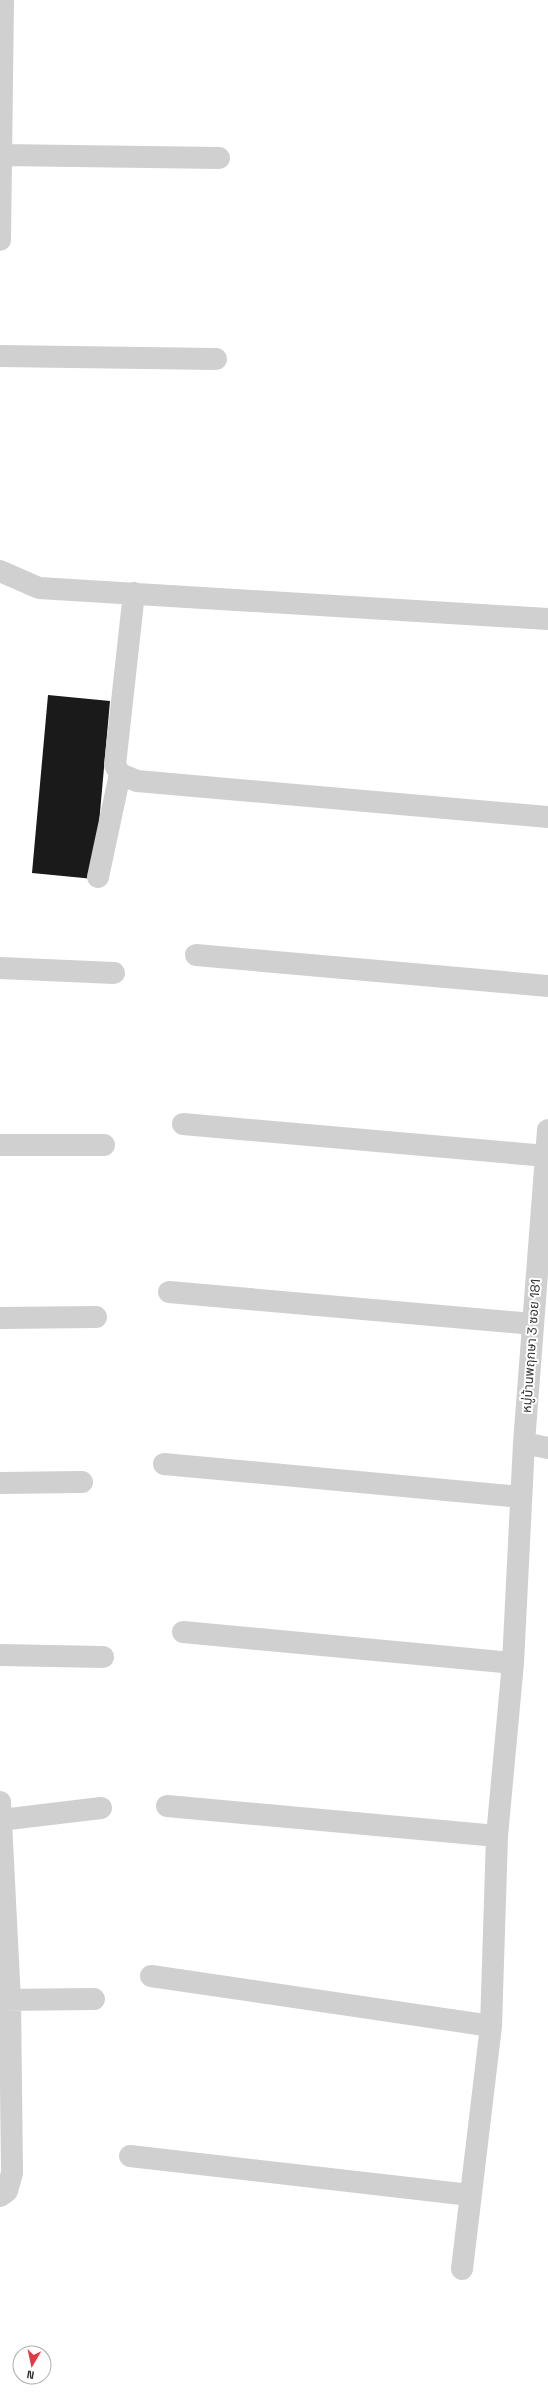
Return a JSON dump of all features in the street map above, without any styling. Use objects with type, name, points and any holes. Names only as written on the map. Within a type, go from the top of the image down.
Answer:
[{"type":"street","points":[[0,240],[3,0]]},
{"type":"street","points":[[1,155],[219,158]]},
{"type":"street","points":[[0,356],[216,359]]},
{"type":"street","points":[[0,572],[39,588],[548,619]]},
{"type":"street","points":[[134,593],[115,765],[120,774],[137,781],[548,817]]},
{"type":"street","points":[[98,877],[120,774]]},
{"type":"street","points":[[196,955],[548,986]]},
{"type":"street","points":[[0,968],[114,973]]},
{"type":"street","points":[[183,1124],[546,1156]]},
{"type":"street","name":"หมู่บ้านพฤกษา 3 ซอย 181","points":[[462,2269],[491,2026],[497,1836],[513,1663],[524,1443],[533,1324],[543,1267],[548,1130]]},
{"type":"street","points":[[0,1144],[104,1145]]},
{"type":"street","points":[[169,1292],[533,1324]]},
{"type":"street","points":[[0,1318],[96,1317]]},
{"type":"street","points":[[524,1443],[548,1448]]},
{"type":"street","points":[[164,1464],[521,1497]]},
{"type":"street","points":[[0,1483],[82,1482]]},
{"type":"street","points":[[183,1632],[513,1663]]},
{"type":"street","points":[[0,1655],[103,1657]]},
{"type":"street","points":[[167,1806],[497,1836]]},
{"type":"street","points":[[0,2196],[7,2191],[12,2173],[5,2000],[0,1814],[101,1808]]},
{"type":"street","points":[[151,1976],[491,2026]]},
{"type":"street","points":[[5,2000],[94,1999]]},
{"type":"street","points":[[130,2156],[470,2195]]},
{"type":"building","points":[[48,695],[110,701],[94,879],[32,873]]}]
